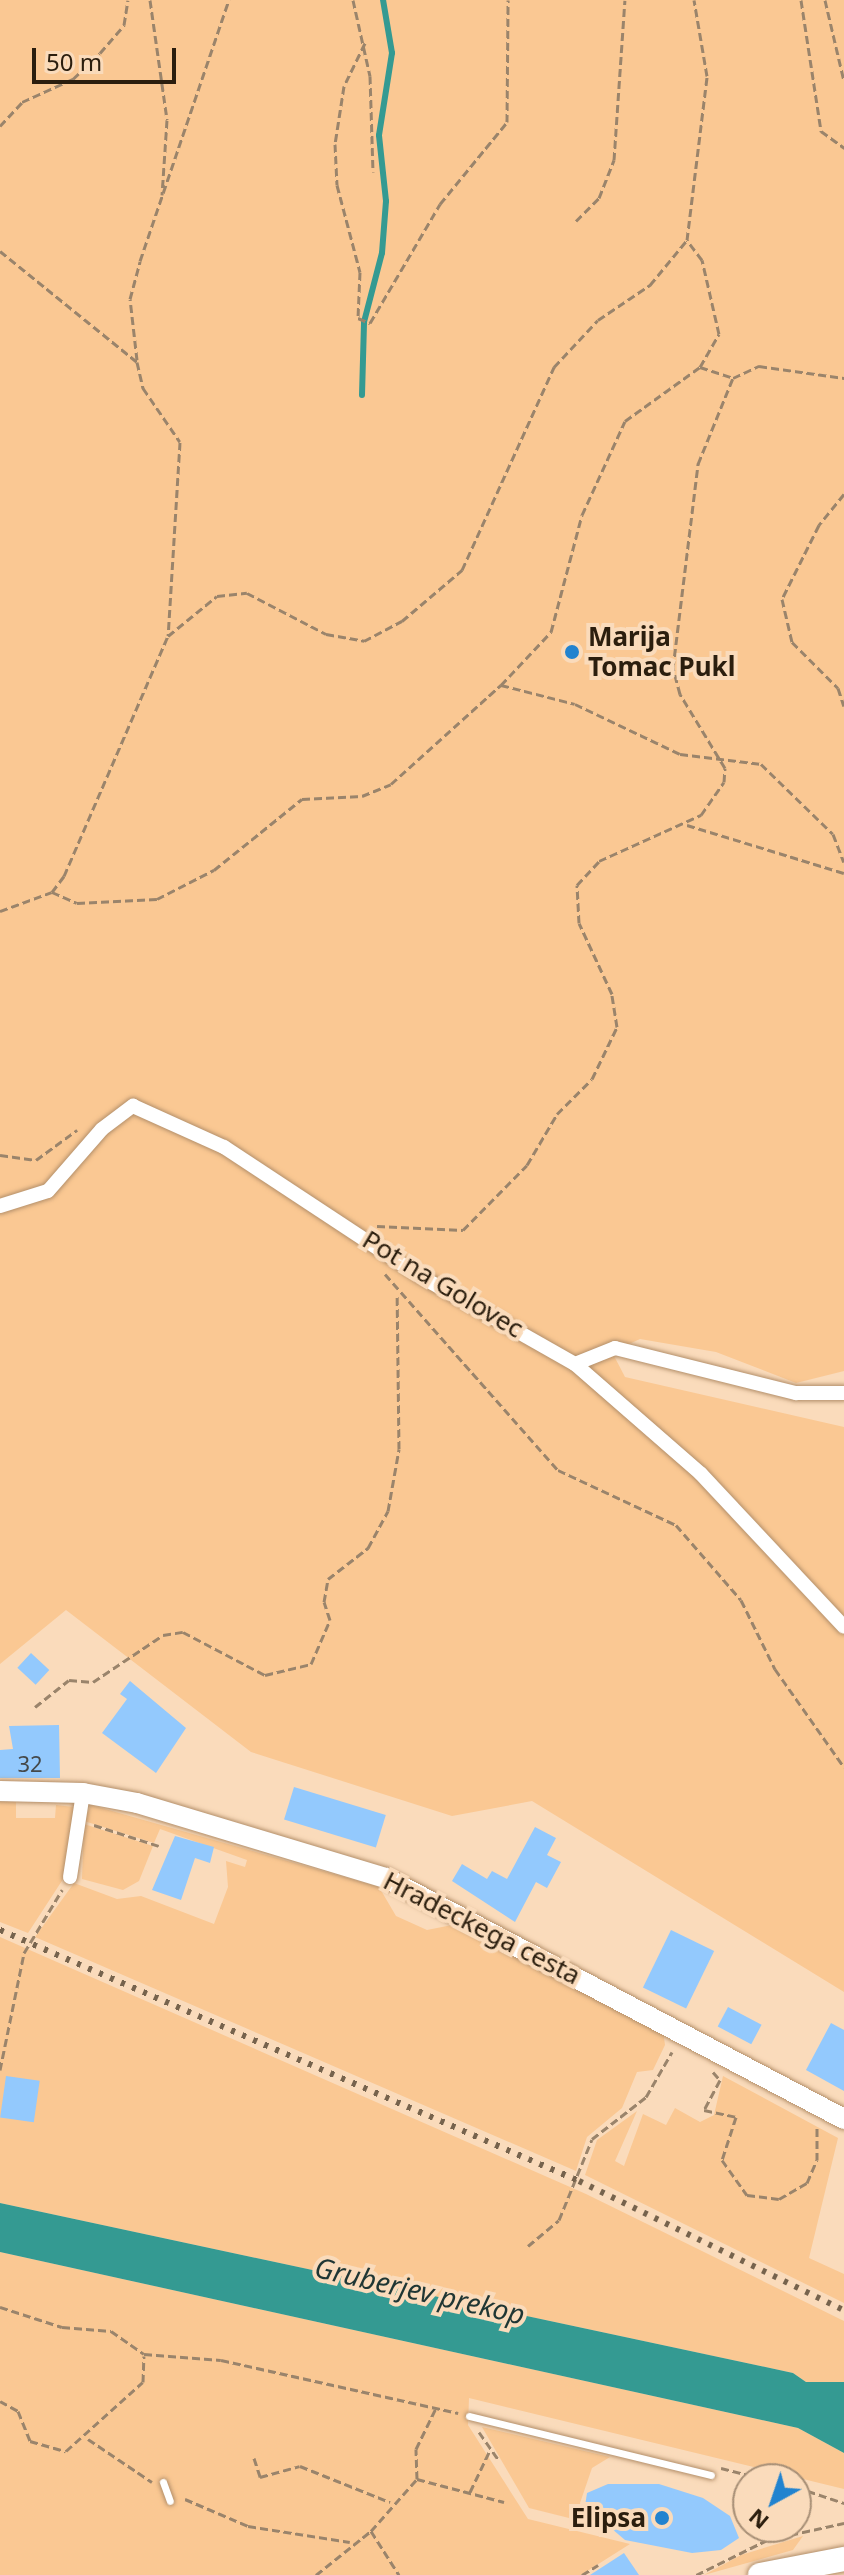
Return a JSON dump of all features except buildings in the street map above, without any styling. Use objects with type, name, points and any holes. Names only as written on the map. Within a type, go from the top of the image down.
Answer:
[{"type":"main road","points":[[760,2575],[844,2559]]},
{"type":"street","name":"Pot na Golovec","points":[[0,1206],[48,1191],[102,1129],[133,1106],[224,1147],[420,1276],[575,1364],[701,1474],[844,1627]]},
{"type":"street","points":[[575,1364],[615,1348],[796,1393],[844,1393]]},
{"type":"street","name":"Hradeckega cesta","points":[[0,1791],[83,1793],[188,1816],[386,1878],[683,2031],[844,2119]]},
{"type":"street","points":[[70,1877],[83,1793]]},
{"type":"lane","points":[[473,2416],[711,2475]]},
{"type":"lane","points":[[159,2483],[170,2501]]},
{"type":"path","points":[[0,126],[22,102],[73,79],[100,53],[124,25],[128,0]]},
{"type":"path","points":[[150,0],[167,120],[162,201]]},
{"type":"path","points":[[52,892],[168,636],[180,442],[143,388],[130,299],[229,0]]},
{"type":"path","points":[[353,0],[365,43],[373,172]]},
{"type":"path","points":[[365,43],[344,86],[335,144],[337,185],[360,272],[358,318],[372,320],[440,204],[507,122],[508,0]]},
{"type":"path","points":[[576,221],[609,181],[614,160],[625,0]]},
{"type":"path","points":[[168,636],[230,592],[345,641],[364,641],[402,621],[475,552],[536,394],[554,367],[598,320],[650,285],[687,240],[707,76],[694,0]]},
{"type":"path","points":[[801,0],[821,131],[844,148]]},
{"type":"path","points":[[825,0],[844,81]]},
{"type":"path","points":[[0,911],[52,892],[77,903],[157,899],[214,870],[302,799],[362,796],[391,784],[501,685],[551,632],[582,515],[625,421],[700,367],[719,334],[702,260],[687,240]]},
{"type":"path","points":[[0,251],[137,362]]},
{"type":"path","points":[[363,1222],[463,1230],[498,1201],[557,1114],[592,1079],[617,1027],[612,994],[579,923],[577,885],[599,861],[686,824],[713,804],[724,782],[719,756],[680,694],[674,643],[698,464],[733,378],[759,366],[844,378]]},
{"type":"path","points":[[700,367],[733,378]]},
{"type":"path","points":[[844,494],[819,525],[782,599],[792,642],[838,688],[844,706]]},
{"type":"path","points":[[501,685],[575,704],[680,754],[719,756],[761,764],[833,834],[844,862]]},
{"type":"path","points":[[686,824],[844,873]]},
{"type":"path","points":[[0,1155],[36,1160],[71,1132],[102,1129]]},
{"type":"path","points":[[383,1271],[397,1293],[558,1470],[676,1525],[741,1600],[775,1669],[844,1767]]},
{"type":"path","points":[[35,1707],[69,1680],[93,1682],[163,1635],[183,1632],[265,1675],[311,1664],[330,1620],[324,1602],[328,1579],[368,1548],[388,1511],[399,1449],[397,1293]]},
{"type":"path","points":[[79,1820],[159,1846]]},
{"type":"path","points":[[0,2070],[24,1953],[70,1877]]},
{"type":"path","points":[[528,2246],[559,2220],[592,2139],[646,2097],[683,2031]]},
{"type":"path","points":[[714,2076],[720,2080],[704,2110],[736,2117],[722,2160],[747,2195],[779,2199],[807,2183],[817,2160],[817,2126]]},
{"type":"path","points":[[0,2307],[62,2327],[111,2331],[144,2354],[221,2360],[473,2416],[499,2461]]},
{"type":"path","points":[[0,2401],[18,2411],[22,2430],[41,2449],[66,2451],[88,2439],[143,2382],[144,2354]]},
{"type":"path","points":[[417,2479],[416,2449],[436,2408]]},
{"type":"path","points":[[88,2439],[159,2483]]},
{"type":"path","points":[[470,2493],[490,2450]]},
{"type":"path","points":[[254,2458],[260,2477],[300,2466],[390,2502]]},
{"type":"path","points":[[417,2479],[504,2502]]},
{"type":"path","points":[[316,2575],[352,2543],[371,2531],[390,2502],[417,2479]]},
{"type":"path","points":[[166,2491],[248,2526],[352,2543]]},
{"type":"path","points":[[812,2492],[844,2503]]},
{"type":"path","points":[[696,2575],[767,2540],[844,2522]]},
{"type":"path","points":[[371,2531],[399,2575]]},
{"type":"path","points":[[582,2575],[598,2565]]},
{"type":"shaded area","points":[[0,0],[844,0],[844,1371],[796,1383],[716,1352],[640,1339],[612,1352],[625,1377],[844,1427],[844,1992],[532,1801],[452,1816],[251,1752],[66,1610],[0,1664]]},
{"type":"shaded area","points":[[0,1802],[16,1802],[16,1818],[55,1818],[56,1805],[74,1807],[67,1873],[28,1933],[0,1922]]},
{"type":"shaded area","points":[[91,1805],[379,1887],[396,1916],[427,1930],[457,1924],[663,2030],[665,2045],[653,2070],[637,2072],[622,2108],[587,2137],[576,2171],[35,1937],[74,1883],[117,1899],[141,1896],[214,1924],[228,1887],[226,1861],[245,1867],[247,1860],[160,1829],[154,1843],[84,1821]]},
{"type":"shaded area","points":[[84,1824],[153,1846],[139,1881],[123,1890],[82,1879]]},
{"type":"shaded area","points":[[0,1937],[586,2194],[844,2321],[844,2382],[806,2382],[793,2373],[0,2203]]},
{"type":"shaded area","points":[[723,2076],[838,2138],[809,2258],[844,2274],[844,2303],[585,2175],[597,2140],[637,2111],[615,2161],[624,2166],[643,2114],[666,2125],[675,2108],[700,2122],[714,2115]]},
{"type":"shaded area","points":[[0,2252],[798,2428],[844,2453],[844,2489],[812,2481],[812,2463],[737,2463],[469,2398],[468,2425],[528,2519],[630,2544],[581,2575],[0,2575]]},
{"type":"shaded area","points":[[482,2427],[610,2457],[592,2468],[580,2503],[585,2522],[529,2508]]},
{"type":"shaded area","points":[[780,2543],[798,2543],[793,2550],[704,2575],[741,2555]]},
{"type":"water","name":"Gruberjev prekop","points":[[0,2203],[793,2373],[806,2382],[844,2382],[844,2453],[798,2428],[0,2252]]},
{"type":"waterway","points":[[362,395],[364,322],[382,253],[386,201],[379,135],[392,53],[383,0]]},
{"type":"railway","points":[[0,1930],[579,2181],[844,2310]]},
{"type":"place","name":"Marija Tomac Pukl","points":[[572,652]]},
{"type":"place","name":"Elipsa","points":[[662,2518]]}]
